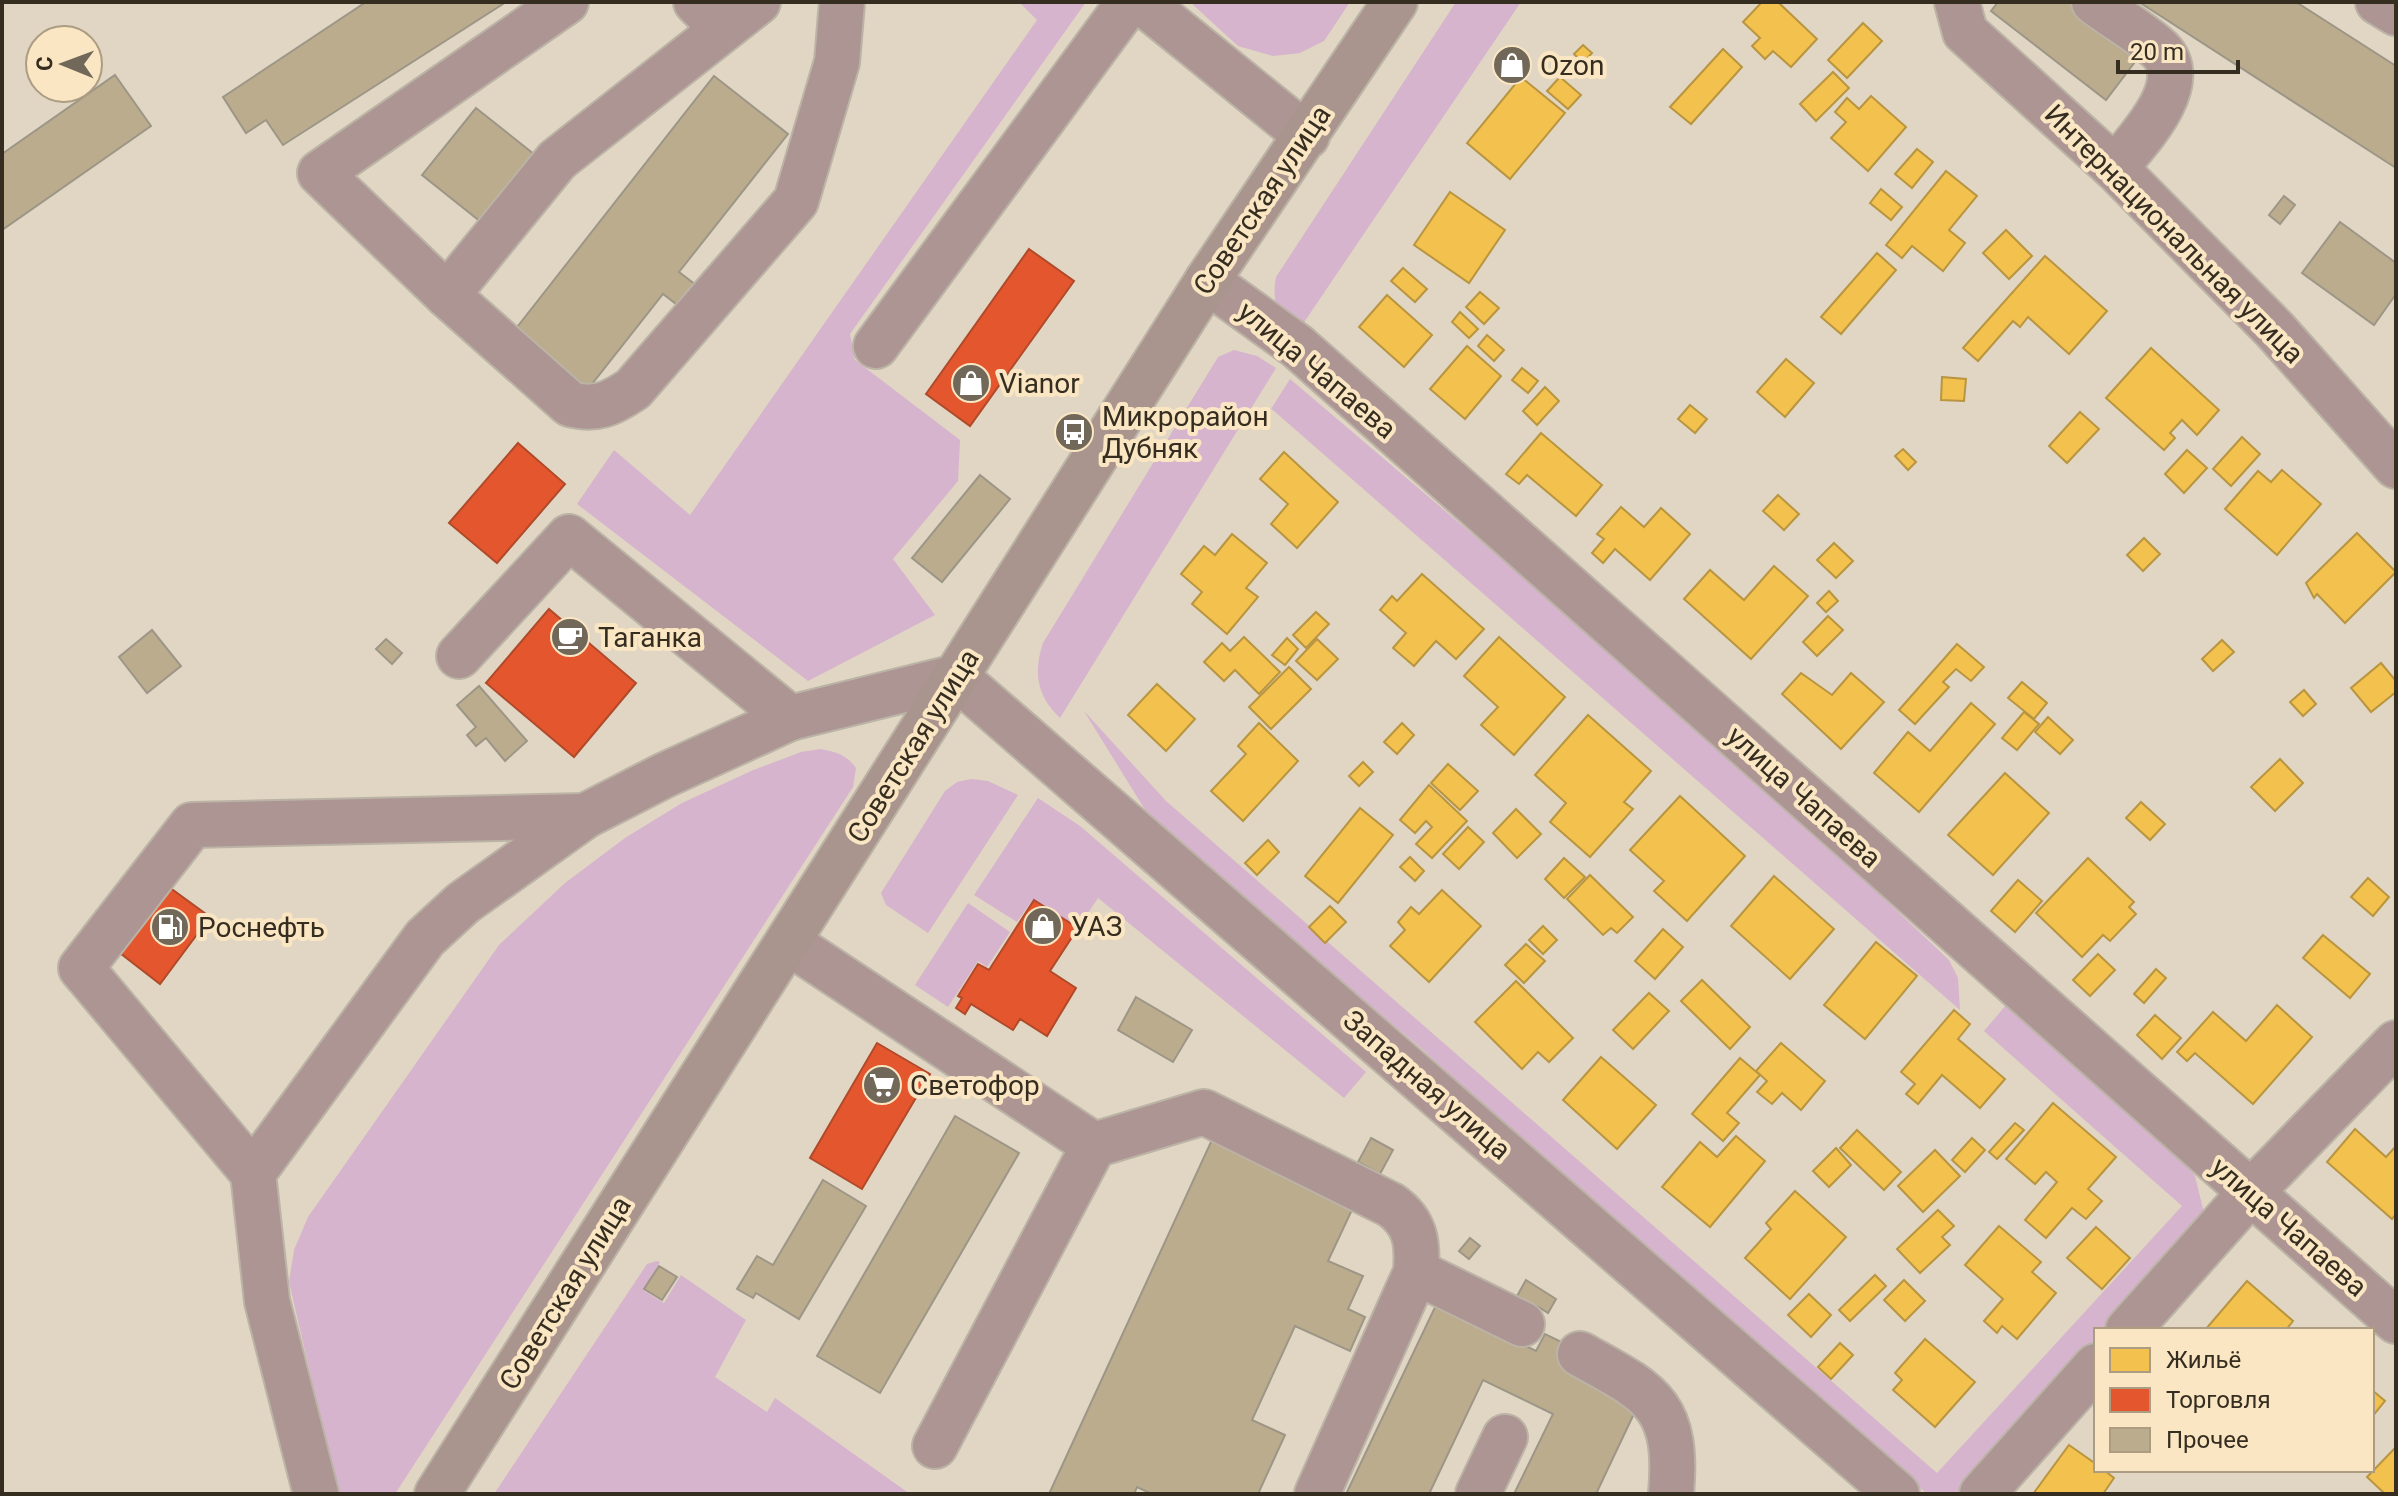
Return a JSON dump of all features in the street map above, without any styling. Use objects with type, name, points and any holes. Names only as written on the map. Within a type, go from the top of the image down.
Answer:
[{"type":"main road","name":"Советская улица","points":[[437,1494],[1207,281],[1395,2]]},
{"type":"street","points":[[566,2],[320,173],[447,295],[570,404],[589,409],[616,401],[633,389],[796,201],[837,62],[842,2]]},
{"type":"street","points":[[447,295],[557,160],[709,15],[758,2]]},
{"type":"street","points":[[876,346],[1129,2]]},
{"type":"street","points":[[1142,2],[1307,136]]},
{"type":"street","name":"Интернациональная улица","points":[[1957,2],[1965,32],[2115,168],[2275,330],[2396,466]]},
{"type":"street","points":[[2094,2],[2163,52],[2168,71],[2165,105],[2115,168]]},
{"type":"street","points":[[2378,2],[2396,13]]},
{"type":"street","name":"улица Чапаева","points":[[1207,281],[1297,346],[2396,1321]]},
{"type":"street","points":[[459,656],[569,537],[790,718]]},
{"type":"street","points":[[253,1173],[425,938],[463,903],[585,816],[679,768],[790,718],[956,677]]},
{"type":"street","name":"Западная улица","points":[[956,677],[1897,1494]]},
{"type":"street","points":[[316,1494],[267,1301],[253,1173],[81,968],[192,825],[585,816]]},
{"type":"street","points":[[788,942],[1094,1145]]},
{"type":"street","points":[[2130,1328],[2250,1193],[2396,1043]]},
{"type":"street","points":[[935,1446],[1094,1145],[1204,1112],[1404,1214],[1413,1227],[1417,1250],[1416,1272],[1317,1494]]},
{"type":"street","points":[[1416,1272],[1522,1324]]},
{"type":"street","points":[[1580,1354],[1643,1388],[1655,1401],[1662,1412],[1672,1455],[1671,1494]]},
{"type":"street","points":[[1982,1494],[2094,1368]]},
{"type":"street","points":[[1478,1494],[1505,1437]]},
{"type":"shaded area","points":[[1019,2],[1086,2],[850,334],[855,360],[960,440],[958,481],[893,559],[935,615],[808,681],[577,504],[614,450],[690,515],[1037,20]]},
{"type":"shaded area","points":[[1190,2],[1350,2],[1324,41],[1300,53],[1273,56],[1238,46]]},
{"type":"shaded area","points":[[1456,2],[1521,2],[1294,337],[1278,309],[1276,277]]},
{"type":"shaded area","points":[[1234,350],[1257,356],[1276,368],[1060,718],[1046,701],[1039,684],[1038,664],[1043,643],[1218,357]]},
{"type":"shaded area","points":[[1290,379],[1603,645],[1817,835],[1949,960],[1958,978],[1960,1010],[1271,409]]},
{"type":"shaded area","points":[[1084,711],[1166,801],[1937,1473],[2182,1206],[1984,1031],[2006,1005],[2183,1161],[2195,1176],[2204,1213],[2116,1328],[2094,1328],[2094,1353],[1962,1494],[1927,1494],[1605,1217],[1422,1049],[1152,821]]},
{"type":"shaded area","points":[[820,749],[840,754],[852,763],[856,768],[853,787],[395,1494],[338,1494],[289,1282],[294,1250],[308,1217],[499,945],[565,883],[625,838],[682,803],[751,771],[801,752]]},
{"type":"shaded area","points":[[971,779],[988,781],[1018,795],[928,933],[886,905],[881,893],[945,791],[957,782]]},
{"type":"shaded area","points":[[1038,798],[1080,826],[1366,1072],[1344,1098],[1098,898],[1078,928],[1033,899],[1017,922],[974,895]]},
{"type":"shaded area","points":[[968,903],[1010,932],[987,967],[978,961],[948,1007],[915,985]]},
{"type":"shaded area","points":[[660,1262],[643,1290],[664,1303],[681,1275],[746,1320],[715,1377],[767,1412],[775,1398],[910,1494],[494,1494],[647,1264]]},
{"type":"building: Жильё","points":[[1762,2],[1778,2],[1817,39],[1791,67],[1773,51],[1765,59],[1752,46],[1760,38],[1743,22]]},
{"type":"building: Жильё","points":[[1863,23],[1882,41],[1847,78],[1828,60]]},
{"type":"building: Жильё","points":[[1583,45],[1592,53],[1583,63],[1574,54]]},
{"type":"building: Жильё","points":[[1723,49],[1742,67],[1691,124],[1670,107]]},
{"type":"building: Жильё","points":[[1833,72],[1849,88],[1816,121],[1800,104]]},
{"type":"building: Жильё","points":[[1521,77],[1565,113],[1510,179],[1467,143]]},
{"type":"building: Жильё","points":[[1560,77],[1581,95],[1568,109],[1547,91]]},
{"type":"building: Жильё","points":[[1871,96],[1906,127],[1868,171],[1831,138],[1846,122],[1835,112],[1847,98],[1859,109]]},
{"type":"building: Жильё","points":[[1917,149],[1933,162],[1912,188],[1895,174]]},
{"type":"building: Жильё","points":[[1946,171],[1977,196],[1949,230],[1965,243],[1943,271],[1912,246],[1902,258],[1886,245]]},
{"type":"building: Жильё","points":[[1881,189],[1902,207],[1891,220],[1870,203]]},
{"type":"building: Жильё","points":[[1450,192],[1505,230],[1469,283],[1414,245]]},
{"type":"building: Жильё","points":[[2006,230],[2032,256],[2009,279],[1983,253]]},
{"type":"building: Жильё","points":[[1877,253],[1896,270],[1841,334],[1821,317]]},
{"type":"building: Жильё","points":[[2045,256],[2107,311],[2069,354],[2028,317],[2020,327],[2013,321],[1978,361],[1963,348]]},
{"type":"building: Жильё","points":[[1403,268],[1427,289],[1415,302],[1391,281]]},
{"type":"building: Жильё","points":[[1480,292],[1499,308],[1484,324],[1466,307]]},
{"type":"building: Жильё","points":[[1387,295],[1432,335],[1404,367],[1359,327]]},
{"type":"building: Жильё","points":[[1460,312],[1478,329],[1469,338],[1452,322]]},
{"type":"building: Жильё","points":[[1487,335],[1504,350],[1494,361],[1478,346]]},
{"type":"building: Жильё","points":[[1467,346],[1501,376],[1465,419],[1430,389]]},
{"type":"building: Жильё","points":[[2151,348],[2219,410],[2197,435],[2182,420],[2170,433],[2175,438],[2164,450],[2106,398]]},
{"type":"building: Жильё","points":[[1786,359],[1814,383],[1785,417],[1757,392]]},
{"type":"building: Жильё","points":[[1522,368],[1538,381],[1528,393],[1512,380]]},
{"type":"building: Жильё","points":[[1942,377],[1966,379],[1964,401],[1941,400]]},
{"type":"building: Жильё","points":[[1545,387],[1559,401],[1537,425],[1523,411]]},
{"type":"building: Жильё","points":[[1690,405],[1707,419],[1695,433],[1678,419]]},
{"type":"building: Жильё","points":[[2080,412],[2099,429],[2067,463],[2049,446]]},
{"type":"building: Жильё","points":[[1541,433],[1602,485],[1576,516],[1527,475],[1519,484],[1506,474]]},
{"type":"building: Жильё","points":[[2242,437],[2260,454],[2231,486],[2213,469]]},
{"type":"building: Жильё","points":[[1903,449],[1916,462],[1908,470],[1895,456]]},
{"type":"building: Жильё","points":[[2187,450],[2207,468],[2184,493],[2165,474]]},
{"type":"building: Жильё","points":[[1284,452],[1338,502],[1297,548],[1271,524],[1288,504],[1260,479]]},
{"type":"building: Жильё","points":[[2282,470],[2321,504],[2277,555],[2225,509],[2258,471],[2271,482]]},
{"type":"building: Жильё","points":[[1778,495],[1799,514],[1784,530],[1763,511]]},
{"type":"building: Жильё","points":[[1621,507],[1644,527],[1661,508],[1690,534],[1650,580],[1615,549],[1603,563],[1592,553],[1604,539],[1597,534]]},
{"type":"building: Жильё","points":[[2357,533],[2396,572],[2345,623],[2317,594],[2314,598],[2306,583]]},
{"type":"building: Жильё","points":[[1232,534],[1267,563],[1246,588],[1258,597],[1227,634],[1192,604],[1202,592],[1181,574],[1204,546],[1215,555]]},
{"type":"building: Жильё","points":[[2144,538],[2160,554],[2143,571],[2127,555]]},
{"type":"building: Жильё","points":[[1834,543],[1853,561],[1836,578],[1817,560]]},
{"type":"building: Жильё","points":[[1774,566],[1808,596],[1751,659],[1684,599],[1710,570],[1744,600]]},
{"type":"building: Жильё","points":[[1422,574],[1484,629],[1456,659],[1436,641],[1414,666],[1393,648],[1406,633],[1380,610],[1392,596],[1397,601]]},
{"type":"building: Жильё","points":[[1829,591],[1838,601],[1826,612],[1817,603]]},
{"type":"building: Жильё","points":[[1316,612],[1329,624],[1306,648],[1293,635]]},
{"type":"building: Жильё","points":[[1828,616],[1843,630],[1817,656],[1803,642]]},
{"type":"building: Жильё","points":[[1244,637],[1280,672],[1259,694],[1235,670],[1224,681],[1204,662],[1222,643],[1230,651]]},
{"type":"building: Жильё","points":[[1499,637],[1565,697],[1514,755],[1481,725],[1498,707],[1464,676]]},
{"type":"building: Жильё","points":[[1287,638],[1298,649],[1285,665],[1272,655]]},
{"type":"building: Жильё","points":[[1317,639],[1338,659],[1317,680],[1296,661]]},
{"type":"building: Жильё","points":[[2222,640],[2234,652],[2213,671],[2202,659]]},
{"type":"building: Жильё","points":[[1957,644],[1984,667],[1971,681],[1956,669],[1943,682],[1949,687],[1915,724],[1899,710]]},
{"type":"building: Жильё","points":[[2381,663],[2396,681],[2396,692],[2371,712],[2351,688]]},
{"type":"building: Жильё","points":[[1289,667],[1311,689],[1271,729],[1249,707]]},
{"type":"building: Жильё","points":[[1801,673],[1832,695],[1851,673],[1884,702],[1841,749],[1782,694]]},
{"type":"building: Жильё","points":[[2022,682],[2047,703],[2034,719],[2008,698]]},
{"type":"building: Жильё","points":[[1157,684],[1195,719],[1166,751],[1128,715]]},
{"type":"building: Жильё","points":[[2304,690],[2316,704],[2303,716],[2290,702]]},
{"type":"building: Жильё","points":[[1971,703],[1995,724],[1919,812],[1874,773],[1908,732],[1930,751]]},
{"type":"building: Жильё","points":[[2024,712],[2039,724],[2017,750],[2002,738]]},
{"type":"building: Жильё","points":[[1588,715],[1651,771],[1624,802],[1633,809],[1590,857],[1550,822],[1566,803],[1535,775]]},
{"type":"building: Жильё","points":[[2048,717],[2073,740],[2060,754],[2035,732]]},
{"type":"building: Жильё","points":[[1259,723],[1298,761],[1243,821],[1211,791],[1246,754],[1238,746]]},
{"type":"building: Жильё","points":[[1402,723],[1414,735],[1397,754],[1384,742]]},
{"type":"building: Жильё","points":[[2280,759],[2303,783],[2275,811],[2251,787]]},
{"type":"building: Жильё","points":[[1363,762],[1373,772],[1359,786],[1349,776]]},
{"type":"building: Жильё","points":[[1448,764],[1478,791],[1460,810],[1431,783]]},
{"type":"building: Жильё","points":[[2005,773],[2049,813],[1993,875],[1948,835]]},
{"type":"building: Жильё","points":[[1429,785],[1467,821],[1432,858],[1416,844],[1432,827],[1426,821],[1415,833],[1400,820]]},
{"type":"building: Жильё","points":[[1680,796],[1745,856],[1687,921],[1654,891],[1664,881],[1630,850]]},
{"type":"building: Жильё","points":[[2141,802],[2165,824],[2150,840],[2126,818]]},
{"type":"building: Жильё","points":[[1360,808],[1393,835],[1338,903],[1305,876]]},
{"type":"building: Жильё","points":[[1516,809],[1541,834],[1517,858],[1493,833]]},
{"type":"building: Жильё","points":[[1468,827],[1484,842],[1459,869],[1443,854]]},
{"type":"building: Жильё","points":[[1268,840],[1279,852],[1257,875],[1245,863]]},
{"type":"building: Жильё","points":[[1410,857],[1424,871],[1415,881],[1400,867]]},
{"type":"building: Жильё","points":[[1564,858],[1585,877],[1564,898],[1545,879]]},
{"type":"building: Жильё","points":[[2088,858],[2134,902],[2129,907],[2136,914],[2110,941],[2103,935],[2082,957],[2036,913]]},
{"type":"building: Жильё","points":[[1590,875],[1633,917],[1617,933],[1611,928],[1603,935],[1567,899]]},
{"type":"building: Жильё","points":[[1774,876],[1834,929],[1790,979],[1731,926]]},
{"type":"building: Жильё","points":[[2368,878],[2389,897],[2373,916],[2351,897]]},
{"type":"building: Жильё","points":[[2018,880],[2042,901],[2015,932],[1991,911]]},
{"type":"building: Жильё","points":[[1442,890],[1481,926],[1429,982],[1390,946],[1405,930],[1398,922],[1411,907],[1419,914]]},
{"type":"building: Жильё","points":[[1330,906],[1346,922],[1325,943],[1309,927]]},
{"type":"building: Жильё","points":[[1543,926],[1557,940],[1543,954],[1529,940]]},
{"type":"building: Жильё","points":[[1663,929],[1683,947],[1655,979],[1635,961]]},
{"type":"building: Жильё","points":[[2323,935],[2370,974],[2350,998],[2303,958]]},
{"type":"building: Жильё","points":[[1876,942],[1917,976],[1865,1039],[1824,1005]]},
{"type":"building: Жильё","points":[[1526,944],[1545,961],[1524,983],[1505,965]]},
{"type":"building: Жильё","points":[[2098,954],[2115,970],[2090,996],[2073,980]]},
{"type":"building: Жильё","points":[[2156,969],[2166,978],[2144,1003],[2134,994]]},
{"type":"building: Жильё","points":[[1702,980],[1750,1027],[1730,1049],[1681,1001]]},
{"type":"building: Жильё","points":[[1516,981],[1573,1038],[1549,1062],[1538,1052],[1522,1069],[1475,1022]]},
{"type":"building: Жильё","points":[[1649,993],[1669,1011],[1633,1049],[1613,1030]]},
{"type":"building: Жильё","points":[[2277,1005],[2312,1037],[2253,1104],[2195,1053],[2187,1061],[2177,1052],[2213,1012],[2246,1041]]},
{"type":"building: Жильё","points":[[1954,1010],[1970,1024],[1958,1039],[2005,1079],[1980,1108],[1942,1075],[1918,1104],[1906,1094],[1915,1084],[1901,1072]]},
{"type":"building: Жильё","points":[[2155,1015],[2181,1038],[2162,1059],[2137,1035]]},
{"type":"building: Жильё","points":[[1781,1043],[1825,1081],[1801,1110],[1782,1093],[1772,1104],[1757,1092],[1767,1081],[1756,1071]]},
{"type":"building: Жильё","points":[[1601,1057],[1656,1105],[1617,1149],[1563,1100]]},
{"type":"building: Жильё","points":[[1740,1058],[1760,1075],[1727,1113],[1739,1123],[1723,1141],[1692,1114]]},
{"type":"building: Жильё","points":[[2053,1103],[2116,1157],[2088,1189],[2102,1201],[2086,1219],[2072,1208],[2046,1238],[2025,1220],[2057,1182],[2046,1172],[2035,1184],[2006,1159]]},
{"type":"building: Жильё","points":[[2015,1123],[2024,1130],[1997,1159],[1989,1152]]},
{"type":"building: Жильё","points":[[2355,1129],[2386,1157],[2396,1146],[2396,1214],[2392,1219],[2327,1162]]},
{"type":"building: Жильё","points":[[1857,1130],[1901,1172],[1884,1190],[1840,1148]]},
{"type":"building: Жильё","points":[[1736,1136],[1765,1161],[1710,1227],[1662,1187],[1700,1142],[1717,1157]]},
{"type":"building: Жильё","points":[[1972,1138],[1985,1150],[1965,1172],[1952,1160]]},
{"type":"building: Жильё","points":[[1836,1148],[1851,1165],[1829,1187],[1813,1171]]},
{"type":"building: Жильё","points":[[1935,1150],[1960,1176],[1923,1212],[1898,1186]]},
{"type":"building: Жильё","points":[[1795,1191],[1846,1237],[1790,1299],[1745,1258],[1771,1229],[1766,1223]]},
{"type":"building: Жильё","points":[[1938,1210],[1954,1226],[1942,1237],[1950,1245],[1920,1273],[1897,1249]]},
{"type":"building: Жильё","points":[[1999,1226],[2041,1262],[2032,1272],[2056,1293],[2017,1339],[2002,1326],[1997,1333],[1984,1321],[2003,1299],[1965,1265]]},
{"type":"building: Жильё","points":[[2096,1227],[2130,1258],[2102,1289],[2067,1258]]},
{"type":"building: Жильё","points":[[1875,1275],[1886,1286],[1850,1321],[1839,1310]]},
{"type":"building: Жильё","points":[[1904,1280],[1925,1301],[1905,1321],[1884,1300]]},
{"type":"building: Жильё","points":[[2247,1281],[2293,1321],[2288,1328],[2207,1328]]},
{"type":"building: Жильё","points":[[1809,1294],[1831,1315],[1811,1337],[1788,1315]]},
{"type":"building: Жильё","points":[[1925,1339],[1975,1382],[1935,1427],[1893,1390],[1902,1380],[1895,1373]]},
{"type":"building: Жильё","points":[[1840,1343],[1853,1355],[1831,1379],[1818,1367]]},
{"type":"building: Жильё","points":[[2374,1392],[2385,1401],[2374,1415]]},
{"type":"building: Жильё","points":[[2069,1445],[2094,1463],[2094,1472],[2106,1472],[2114,1478],[2103,1494],[2033,1494]]},
{"type":"building: Жильё","points":[[2396,1447],[2396,1494],[2385,1494],[2367,1477]]},
{"type":"building: Торговля","points":[[1511,55],[1527,70],[1519,78],[1503,64]]},
{"type":"building: Торговля","points":[[1029,249],[1074,281],[970,426],[926,394]]},
{"type":"building: Торговля","points":[[518,443],[565,484],[497,563],[449,523]]},
{"type":"building: Торговля","points":[[549,609],[636,683],[574,757],[486,683]]},
{"type":"building: Торговля","points":[[169,887],[210,917],[160,984],[120,953]]},
{"type":"building: Торговля","points":[[1034,900],[1078,928],[1050,971],[1076,988],[1047,1036],[1020,1019],[1013,1030],[971,1004],[965,1014],[956,1008],[962,998],[958,996],[978,964],[989,970]]},
{"type":"building: Торговля","points":[[877,1043],[930,1074],[862,1189],[810,1158]]},
{"type":"building: Прочее","points":[[366,2],[506,2],[283,145],[266,120],[246,133],[223,97]]},
{"type":"building: Прочее","points":[[1998,2],[2073,2],[2141,54],[2106,100],[1991,11]]},
{"type":"building: Прочее","points":[[2139,2],[2296,2],[2396,66],[2396,168]]},
{"type":"building: Прочее","points":[[115,75],[151,126],[2,230],[2,154],[74,104],[104,104],[104,83]]},
{"type":"building: Прочее","points":[[714,76],[788,134],[679,272],[696,285],[680,307],[663,294],[588,389],[514,331]]},
{"type":"building: Прочее","points":[[476,108],[535,155],[481,222],[422,175]]},
{"type":"building: Прочее","points":[[2284,196],[2295,205],[2280,224],[2269,215]]},
{"type":"building: Прочее","points":[[2340,222],[2396,263],[2396,294],[2374,325],[2302,273]]},
{"type":"building: Прочее","points":[[980,475],[1010,499],[942,582],[912,558]]},
{"type":"building: Прочее","points":[[152,630],[181,666],[147,693],[119,657]]},
{"type":"building: Прочее","points":[[386,639],[402,653],[392,664],[376,649]]},
{"type":"building: Прочее","points":[[479,686],[527,741],[505,761],[486,738],[476,746],[467,735],[476,727],[457,705]]},
{"type":"building: Прочее","points":[[1136,997],[1192,1030],[1173,1062],[1118,1030]]},
{"type":"building: Прочее","points":[[955,1116],[1019,1153],[880,1393],[817,1356]]},
{"type":"building: Прочее","points":[[1216,1131],[1358,1197],[1328,1261],[1363,1276],[1348,1309],[1365,1317],[1350,1351],[1295,1326],[1252,1420],[1285,1435],[1258,1494],[1152,1494],[1137,1487],[1134,1494],[1049,1494]]},
{"type":"building: Прочее","points":[[1371,1138],[1393,1150],[1380,1174],[1358,1162]]},
{"type":"building: Прочее","points":[[823,1180],[866,1206],[799,1319],[756,1293],[753,1298],[737,1289],[757,1256],[773,1265]]},
{"type":"building: Прочее","points":[[1470,1238],[1480,1246],[1469,1259],[1459,1251]]},
{"type":"building: Прочее","points":[[659,1266],[677,1277],[662,1300],[644,1289]]},
{"type":"building: Прочее","points":[[1526,1280],[1556,1299],[1548,1313],[1537,1306],[1529,1318],[1511,1307]]},
{"type":"building: Прочее","points":[[1437,1303],[1536,1351],[1545,1334],[1574,1348],[1640,1401],[1596,1494],[1514,1494],[1553,1414],[1483,1380],[1429,1494],[1346,1494]]},
{"type":"place","name":"Ozon","points":[[1512,65]]},
{"type":"place","name":"Vianor","points":[[971,383]]},
{"type":"place","name":"Микрорайон Дубняк","points":[[1074,432]]},
{"type":"place","name":"Таганка","points":[[570,637]]},
{"type":"place","name":"УАЗ","points":[[1043,926]]},
{"type":"place","name":"Роснефть","points":[[170,927]]},
{"type":"place","name":"Светофор","points":[[882,1085]]}]
